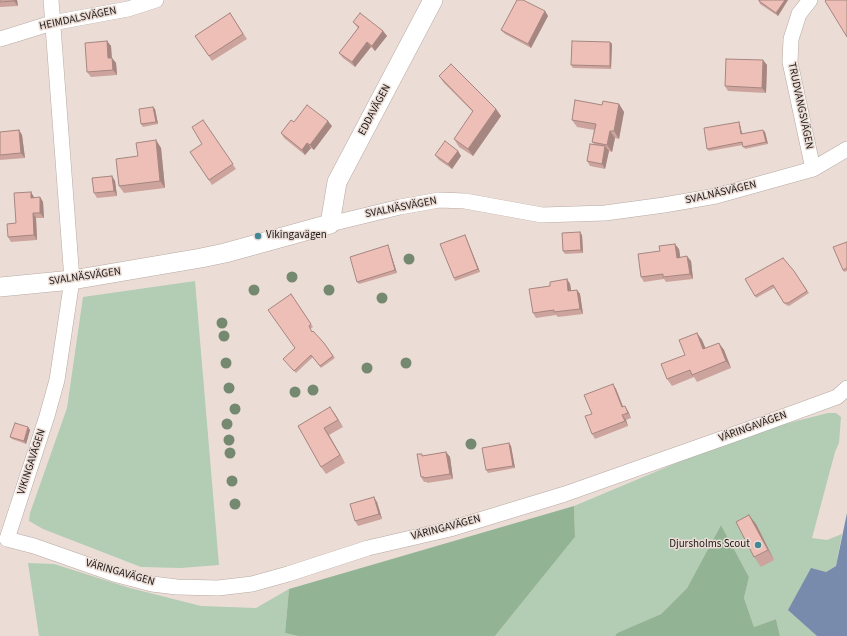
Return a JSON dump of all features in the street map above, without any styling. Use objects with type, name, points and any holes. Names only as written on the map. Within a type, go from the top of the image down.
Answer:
[{"type":"street","name":"VIKINGAVÄGEN","points":[[34,546],[4,541],[47,416],[57,380],[72,280],[51,0]]},
{"type":"street","name":"HEIMDALSVÄGEN","points":[[0,39],[52,23],[128,9],[156,0]]},
{"type":"street","name":"EDDAVÄGEN","points":[[330,224],[337,182],[433,0]]},
{"type":"street","name":"TRUDVANGSVÄGEN","points":[[810,0],[799,14],[790,39],[790,62],[814,169]]},
{"type":"street","name":"SVALNÄSVÄGEN","points":[[0,287],[72,280],[225,253],[330,224],[400,207],[439,200],[465,201],[542,215],[605,213],[664,205],[716,196],[814,169],[847,149]]},
{"type":"street","name":"VÄRINGAVÄGEN","points":[[34,546],[114,574],[152,584],[177,587],[218,588],[252,584],[368,548],[450,529],[565,494],[837,397],[847,388]]},
{"type":"green space","points":[[195,281],[219,565],[181,568],[141,567],[43,529],[29,521],[30,513],[67,408],[83,297]]},
{"type":"green space","points":[[828,413],[836,413],[841,417],[839,443],[835,452],[812,538],[827,540],[842,534],[836,566],[826,572],[813,632],[817,636],[780,636],[776,619],[754,627],[744,598],[749,577],[721,525],[687,588],[661,614],[617,633],[615,636],[495,636],[575,537],[574,506],[717,446],[773,427]]},
{"type":"green space","points":[[574,506],[575,537],[495,636],[298,636],[285,633],[289,589]]},
{"type":"green space","points":[[721,525],[749,577],[744,598],[754,627],[776,619],[780,636],[615,636],[617,633],[661,614],[687,588]]},
{"type":"green space","points":[[28,563],[54,564],[130,588],[201,606],[256,608],[289,589],[285,633],[298,636],[39,636]]},
{"type":"water","points":[[847,513],[847,636],[817,636],[788,610],[811,568],[826,572],[836,566]]},
{"type":"building","points":[[0,0],[14,0],[14,1],[0,2]]},
{"type":"building","points":[[517,0],[523,0],[545,11],[528,44],[501,30]]},
{"type":"building","points":[[759,0],[785,0],[776,13]]},
{"type":"building","points":[[847,0],[847,37],[825,1]]},
{"type":"building","points":[[230,13],[243,34],[209,56],[195,36]]},
{"type":"building","points":[[360,13],[383,31],[372,46],[367,42],[352,62],[339,53],[359,27],[353,22]]},
{"type":"building","points":[[107,41],[108,58],[112,58],[113,70],[87,72],[85,43]]},
{"type":"building","points":[[572,41],[610,42],[610,66],[571,65]]},
{"type":"building","points":[[726,59],[763,60],[762,88],[725,86]]},
{"type":"building","points":[[451,64],[496,109],[468,149],[454,139],[473,111],[439,76]]},
{"type":"building","points":[[575,100],[602,105],[603,101],[619,104],[614,131],[610,131],[607,145],[592,142],[596,124],[572,120]]},
{"type":"building","points":[[307,105],[328,121],[310,145],[307,143],[302,150],[281,133],[291,120],[294,122]]},
{"type":"building","points":[[153,107],[156,122],[141,124],[139,109]]},
{"type":"building","points":[[203,120],[233,164],[209,180],[190,152],[202,144],[192,127]]},
{"type":"building","points":[[739,122],[741,134],[763,130],[766,142],[743,147],[742,142],[707,149],[704,128]]},
{"type":"building","points":[[19,130],[21,153],[0,155],[0,132]]},
{"type":"building","points":[[156,140],[160,181],[119,186],[116,159],[138,156],[136,143]]},
{"type":"building","points":[[445,141],[458,151],[448,164],[435,155]]},
{"type":"building","points":[[590,144],[605,146],[602,164],[587,161]]},
{"type":"building","points":[[112,176],[114,191],[94,193],[92,178]]},
{"type":"building","points":[[31,192],[31,198],[40,197],[40,213],[33,213],[34,235],[8,237],[7,224],[16,223],[14,193]]},
{"type":"building","points":[[580,232],[581,250],[563,251],[562,233]]},
{"type":"building","points":[[465,235],[478,269],[454,278],[440,244]]},
{"type":"building","points":[[847,242],[847,268],[843,270],[833,247]]},
{"type":"building","points":[[675,244],[677,258],[687,256],[690,274],[663,277],[663,274],[641,277],[638,254],[660,251],[659,246]]},
{"type":"building","points":[[388,245],[395,270],[357,282],[350,257]]},
{"type":"building","points":[[783,258],[794,271],[807,291],[788,303],[784,303],[773,285],[755,296],[745,279]]},
{"type":"building","points":[[567,279],[568,291],[577,290],[580,309],[554,312],[554,310],[533,313],[529,289],[550,286],[550,282]]},
{"type":"building","points":[[291,294],[311,324],[309,326],[312,332],[313,331],[324,343],[333,356],[320,366],[311,355],[294,371],[283,359],[295,348],[268,310]]},
{"type":"building","points":[[697,333],[703,349],[719,343],[726,361],[692,375],[690,370],[667,379],[661,364],[685,355],[679,340]]},
{"type":"building","points":[[613,384],[622,407],[625,406],[628,413],[622,415],[625,421],[592,434],[585,416],[592,414],[584,395]]},
{"type":"building","points":[[330,407],[338,420],[324,428],[340,455],[321,467],[298,426]]},
{"type":"building","points":[[15,423],[28,427],[24,441],[10,437]]},
{"type":"building","points":[[509,443],[513,466],[486,470],[482,448]]},
{"type":"building","points":[[446,452],[450,474],[424,478],[421,477],[417,454],[422,454],[422,456]]},
{"type":"building","points":[[374,497],[379,514],[355,521],[350,504]]},
{"type":"building","name":"Djursholms Scout","points":[[749,515],[768,550],[754,557],[736,522]]},
{"type":"place","name":"Vikingavägen","points":[[258,236]]},
{"type":"place","name":"Djursholms Scout","points":[[758,545]]}]
